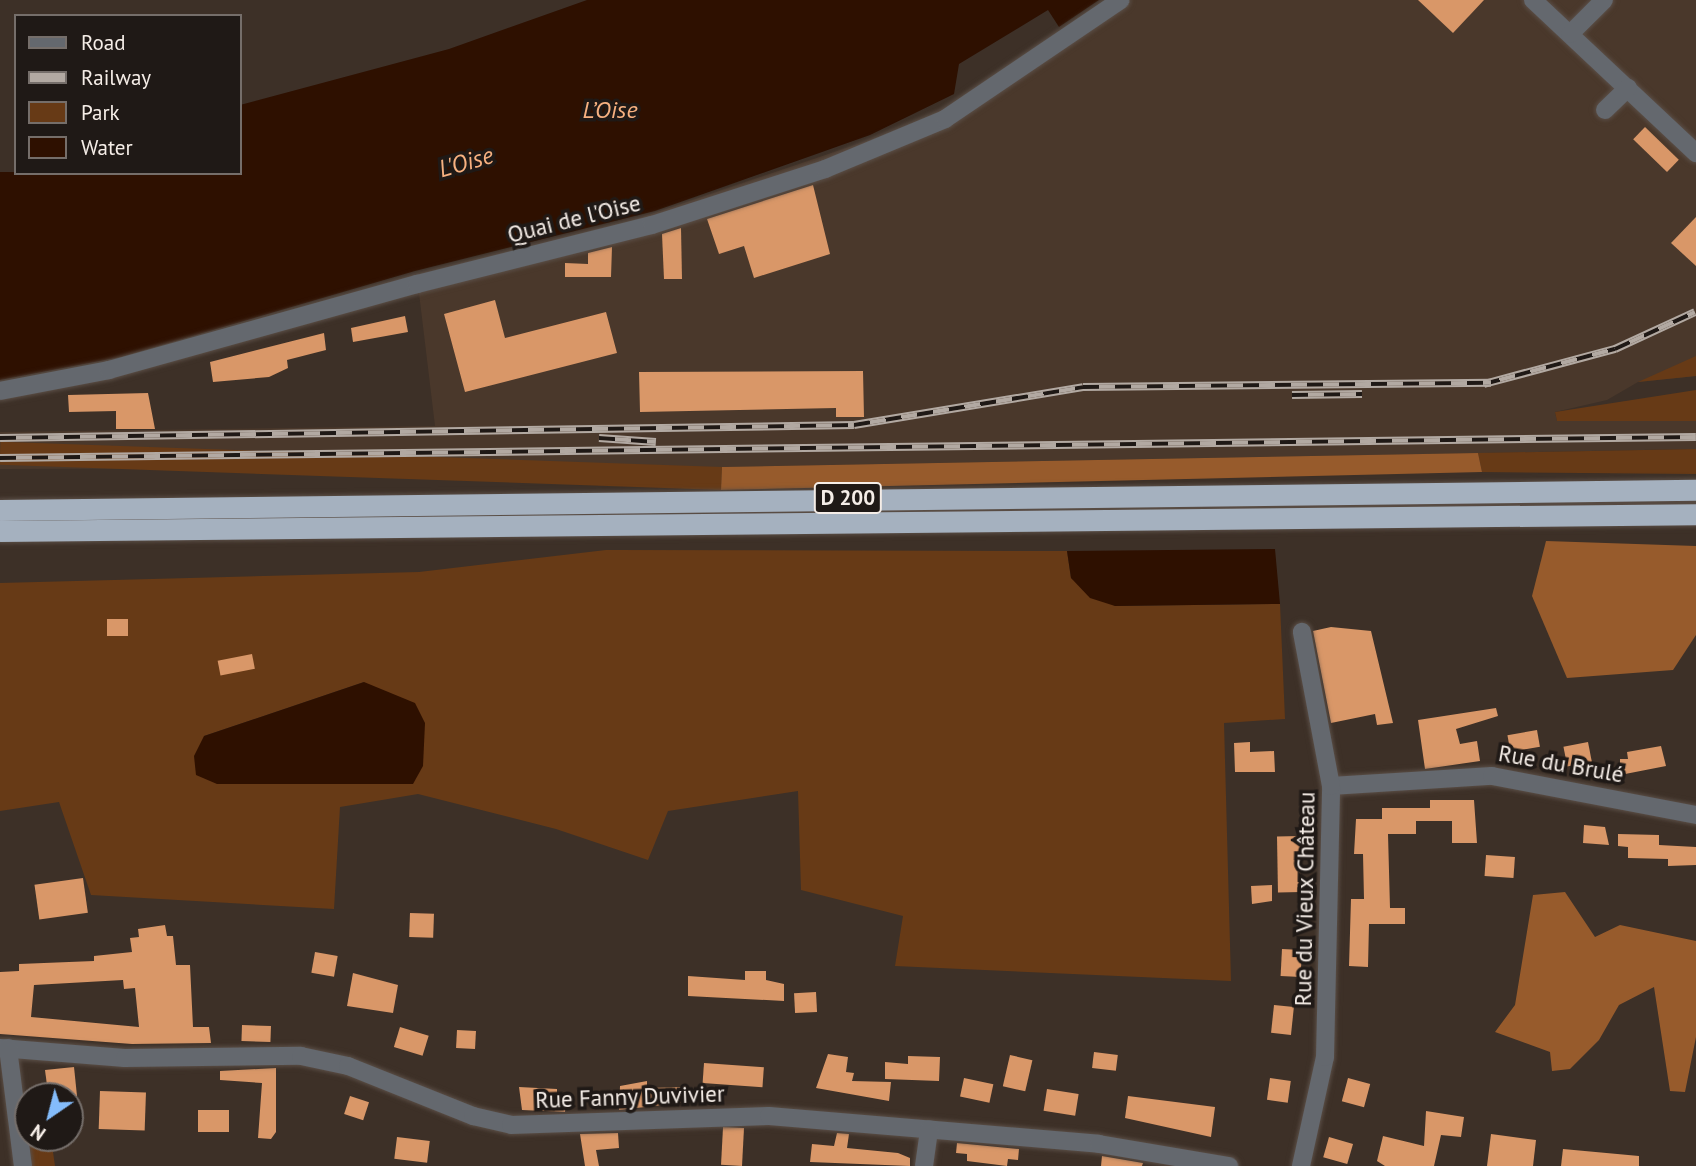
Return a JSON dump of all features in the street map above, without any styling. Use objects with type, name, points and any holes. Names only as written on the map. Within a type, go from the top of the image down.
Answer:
[{"type":"highway","name":"D 200","points":[[0,510],[1696,490]]},
{"type":"highway","name":"D 200","points":[[0,531],[1696,514]]},
{"type":"street","name":"Quai de l'Oise","points":[[0,391],[109,370],[417,284],[652,225],[825,169],[945,119],[1121,0]]},
{"type":"street","points":[[1533,0],[1696,152]]},
{"type":"street","points":[[1570,34],[1604,0]]},
{"type":"street","points":[[1605,110],[1628,89]]},
{"type":"street","name":"Rue du Vieux Château","points":[[1301,1166],[1326,1045],[1331,786],[1302,632]]},
{"type":"street","name":"Rue du Brulé","points":[[1331,786],[1492,776],[1696,816]]},
{"type":"street","points":[[4,1048],[23,1166]]},
{"type":"street","name":"Rue Fanny Duvivier","points":[[4,1048],[125,1058],[301,1056],[348,1066],[473,1116],[511,1125],[769,1116],[1106,1145],[1229,1166]]},
{"type":"street","points":[[924,1166],[929,1129]]},
{"type":"shaded area","points":[[1121,0],[1696,0],[1696,376],[1638,382],[1607,400],[1555,412],[1557,421],[1696,421],[1696,449],[722,467],[0,469],[0,432],[435,426],[419,293],[955,111]]},
{"type":"shaded area","points":[[1478,453],[1482,472],[721,490],[722,467]]},
{"type":"shaded area","points":[[1546,541],[1696,546],[1696,635],[1673,670],[1567,678],[1532,596]]},
{"type":"shaded area","points":[[1565,892],[1595,937],[1620,925],[1696,941],[1696,1037],[1685,1092],[1670,1091],[1654,987],[1619,1005],[1599,1040],[1570,1069],[1552,1071],[1550,1052],[1495,1032],[1515,1005],[1533,895]]},
{"type":"green space","points":[[1696,356],[1696,376],[1638,382]]},
{"type":"green space","points":[[1696,390],[1696,421],[1557,421],[1555,412]]},
{"type":"green space","points":[[0,442],[722,467],[721,490],[0,465]]},
{"type":"green space","points":[[1696,449],[1696,474],[1482,472],[1478,453]]},
{"type":"green space","points":[[606,550],[1067,551],[1071,578],[1115,606],[1280,604],[1285,719],[1224,723],[1231,981],[895,966],[903,916],[801,890],[798,791],[668,811],[648,860],[556,829],[418,794],[340,807],[334,909],[91,895],[59,802],[0,811],[0,583],[419,572]],"holes":[[[364,682],[282,782],[217,784],[204,736]]]},
{"type":"green space","points":[[29,1152],[53,1152],[55,1166],[31,1166]]},
{"type":"water","name":"L’Oise","points":[[587,0],[1099,0],[1059,27],[1048,10],[959,64],[954,94],[870,135],[655,211],[415,271],[121,357],[0,380],[0,172],[14,172],[14,175],[242,175],[242,104],[449,49]]},
{"type":"water","points":[[1275,549],[1280,604],[1115,606],[1090,598],[1071,578],[1067,551]]},
{"type":"water","points":[[364,682],[415,703],[425,723],[423,766],[413,784],[217,784],[196,775],[194,756],[204,736]]},
{"type":"building","points":[[1418,0],[1484,0],[1453,33]]},
{"type":"building","points":[[1645,127],[1679,160],[1667,172],[1633,139]]},
{"type":"building","points":[[813,185],[830,254],[754,278],[744,246],[719,254],[707,219]]},
{"type":"building","points":[[1696,217],[1696,266],[1671,243]]},
{"type":"building","points":[[681,228],[682,279],[664,279],[662,234]]},
{"type":"building","points":[[612,247],[611,277],[565,277],[565,263],[588,264],[588,253]]},
{"type":"building","points":[[495,300],[505,338],[606,312],[617,353],[465,392],[444,314]]},
{"type":"building","points":[[405,316],[408,332],[353,342],[351,328]]},
{"type":"building","points":[[324,333],[326,350],[287,360],[288,368],[269,377],[213,382],[210,362]]},
{"type":"building","points":[[863,371],[864,417],[836,417],[836,408],[640,412],[639,372]]},
{"type":"building","points":[[148,393],[155,429],[116,429],[116,411],[69,412],[68,395]]},
{"type":"building","points":[[107,619],[128,619],[128,636],[107,636]]},
{"type":"building","points":[[1331,627],[1371,631],[1393,723],[1377,725],[1375,714],[1331,723],[1313,631]]},
{"type":"building","points":[[252,654],[255,669],[221,675],[218,661]]},
{"type":"building","points":[[1496,708],[1498,716],[1456,729],[1460,744],[1477,741],[1480,761],[1425,769],[1418,720]]},
{"type":"building","points":[[1537,730],[1540,747],[1510,752],[1507,735]]},
{"type":"building","points":[[1250,742],[1250,752],[1274,751],[1275,772],[1235,772],[1234,743]]},
{"type":"building","points":[[1588,742],[1592,762],[1567,766],[1563,747]]},
{"type":"building","points":[[1661,746],[1666,766],[1620,775],[1620,759],[1628,759],[1627,752]]},
{"type":"building","points":[[1430,800],[1474,800],[1477,843],[1452,843],[1452,821],[1416,821],[1416,834],[1388,834],[1390,908],[1405,908],[1405,924],[1369,924],[1368,967],[1349,966],[1351,899],[1364,899],[1363,854],[1354,854],[1356,819],[1382,819],[1382,808],[1430,808]]},
{"type":"building","points":[[1584,825],[1605,827],[1609,845],[1583,843]]},
{"type":"building","points":[[1618,834],[1659,835],[1659,845],[1696,847],[1696,865],[1668,866],[1668,859],[1628,858],[1628,847],[1618,846]]},
{"type":"building","points":[[1277,836],[1300,836],[1301,892],[1278,892]]},
{"type":"building","points":[[1486,855],[1515,857],[1513,878],[1485,876]]},
{"type":"building","points":[[83,878],[88,913],[39,919],[34,885]]},
{"type":"building","points":[[1272,885],[1272,901],[1252,904],[1251,886]]},
{"type":"building","points":[[410,913],[434,914],[433,938],[409,937]]},
{"type":"building","points":[[165,925],[167,936],[173,936],[176,965],[190,965],[193,1027],[209,1027],[211,1043],[132,1044],[0,1034],[0,972],[19,971],[19,964],[94,961],[94,956],[132,952],[130,938],[139,937],[138,929]],"holes":[[[123,980],[124,989],[135,988],[139,1027],[31,1017],[34,985]]]},
{"type":"building","points":[[1282,949],[1302,950],[1301,977],[1281,976]]},
{"type":"building","points":[[315,952],[338,956],[334,977],[311,973]]},
{"type":"building","points":[[745,971],[766,971],[766,980],[784,984],[784,1001],[688,996],[688,976],[745,980]]},
{"type":"building","points":[[353,973],[398,985],[393,1013],[347,1006]]},
{"type":"building","points":[[816,992],[817,1012],[795,1013],[794,993]]},
{"type":"building","points":[[1274,1005],[1294,1007],[1291,1035],[1271,1033]]},
{"type":"building","points":[[242,1025],[271,1026],[270,1042],[241,1041]]},
{"type":"building","points":[[400,1027],[429,1036],[423,1056],[394,1047]]},
{"type":"building","points":[[457,1030],[476,1031],[475,1049],[456,1048]]},
{"type":"building","points":[[1094,1052],[1118,1055],[1116,1071],[1092,1068]]},
{"type":"building","points":[[828,1054],[848,1057],[846,1072],[854,1073],[852,1081],[891,1082],[889,1101],[816,1088]]},
{"type":"building","points":[[1010,1055],[1032,1060],[1025,1091],[1003,1086]]},
{"type":"building","points":[[908,1056],[940,1057],[939,1081],[885,1079],[885,1062],[908,1064]]},
{"type":"building","points":[[704,1063],[764,1067],[762,1087],[703,1083]]},
{"type":"building","points":[[74,1067],[76,1082],[47,1082],[45,1070]]},
{"type":"building","points":[[276,1068],[276,1132],[271,1139],[258,1138],[262,1083],[220,1080],[220,1071]]},
{"type":"building","points":[[964,1078],[993,1084],[989,1103],[960,1097]]},
{"type":"building","points":[[1270,1078],[1291,1081],[1288,1103],[1267,1100]]},
{"type":"building","points":[[1348,1078],[1370,1084],[1364,1107],[1342,1101]]},
{"type":"building","points":[[647,1081],[647,1088],[682,1087],[681,1103],[619,1110],[620,1086]]},
{"type":"building","points":[[519,1087],[557,1089],[557,1098],[566,1098],[565,1112],[522,1110]]},
{"type":"building","points":[[1047,1089],[1079,1094],[1075,1116],[1044,1111]]},
{"type":"building","points":[[100,1091],[146,1093],[145,1131],[99,1129]]},
{"type":"building","points":[[350,1096],[369,1102],[363,1120],[344,1114]]},
{"type":"building","points":[[1128,1096],[1215,1107],[1211,1137],[1125,1118]]},
{"type":"building","points":[[198,1110],[229,1110],[229,1132],[198,1132]]},
{"type":"building","points":[[1426,1111],[1464,1117],[1461,1137],[1441,1135],[1434,1166],[1385,1166],[1377,1161],[1383,1136],[1424,1146]]},
{"type":"building","points":[[723,1127],[744,1128],[742,1166],[721,1165]]},
{"type":"building","points":[[618,1133],[619,1148],[596,1150],[599,1166],[585,1166],[580,1134]]},
{"type":"building","points":[[837,1133],[849,1134],[847,1148],[898,1153],[910,1158],[910,1166],[810,1162],[812,1144],[834,1146]]},
{"type":"building","points":[[1491,1134],[1536,1140],[1533,1166],[1487,1166]]},
{"type":"building","points":[[397,1137],[430,1141],[427,1163],[394,1159]]},
{"type":"building","points":[[1329,1137],[1353,1144],[1347,1164],[1323,1157]]},
{"type":"building","points":[[957,1143],[1019,1149],[1018,1160],[1008,1159],[1007,1166],[967,1161],[967,1154],[956,1153]]},
{"type":"building","points":[[1563,1149],[1639,1156],[1639,1166],[1561,1166]]},
{"type":"building","points":[[1102,1156],[1143,1163],[1142,1166],[1101,1166]]},
{"type":"railway","points":[[1484,384],[1615,349],[1695,312]]},
{"type":"railway","points":[[0,438],[854,425],[1083,387],[1491,383]]},
{"type":"railway","points":[[1292,395],[1362,394]]},
{"type":"railway","points":[[0,458],[1696,437]]},
{"type":"railway","points":[[599,438],[656,442]]},
{"type":"water label","name":"L'Oise","points":[[466,162]]}]
